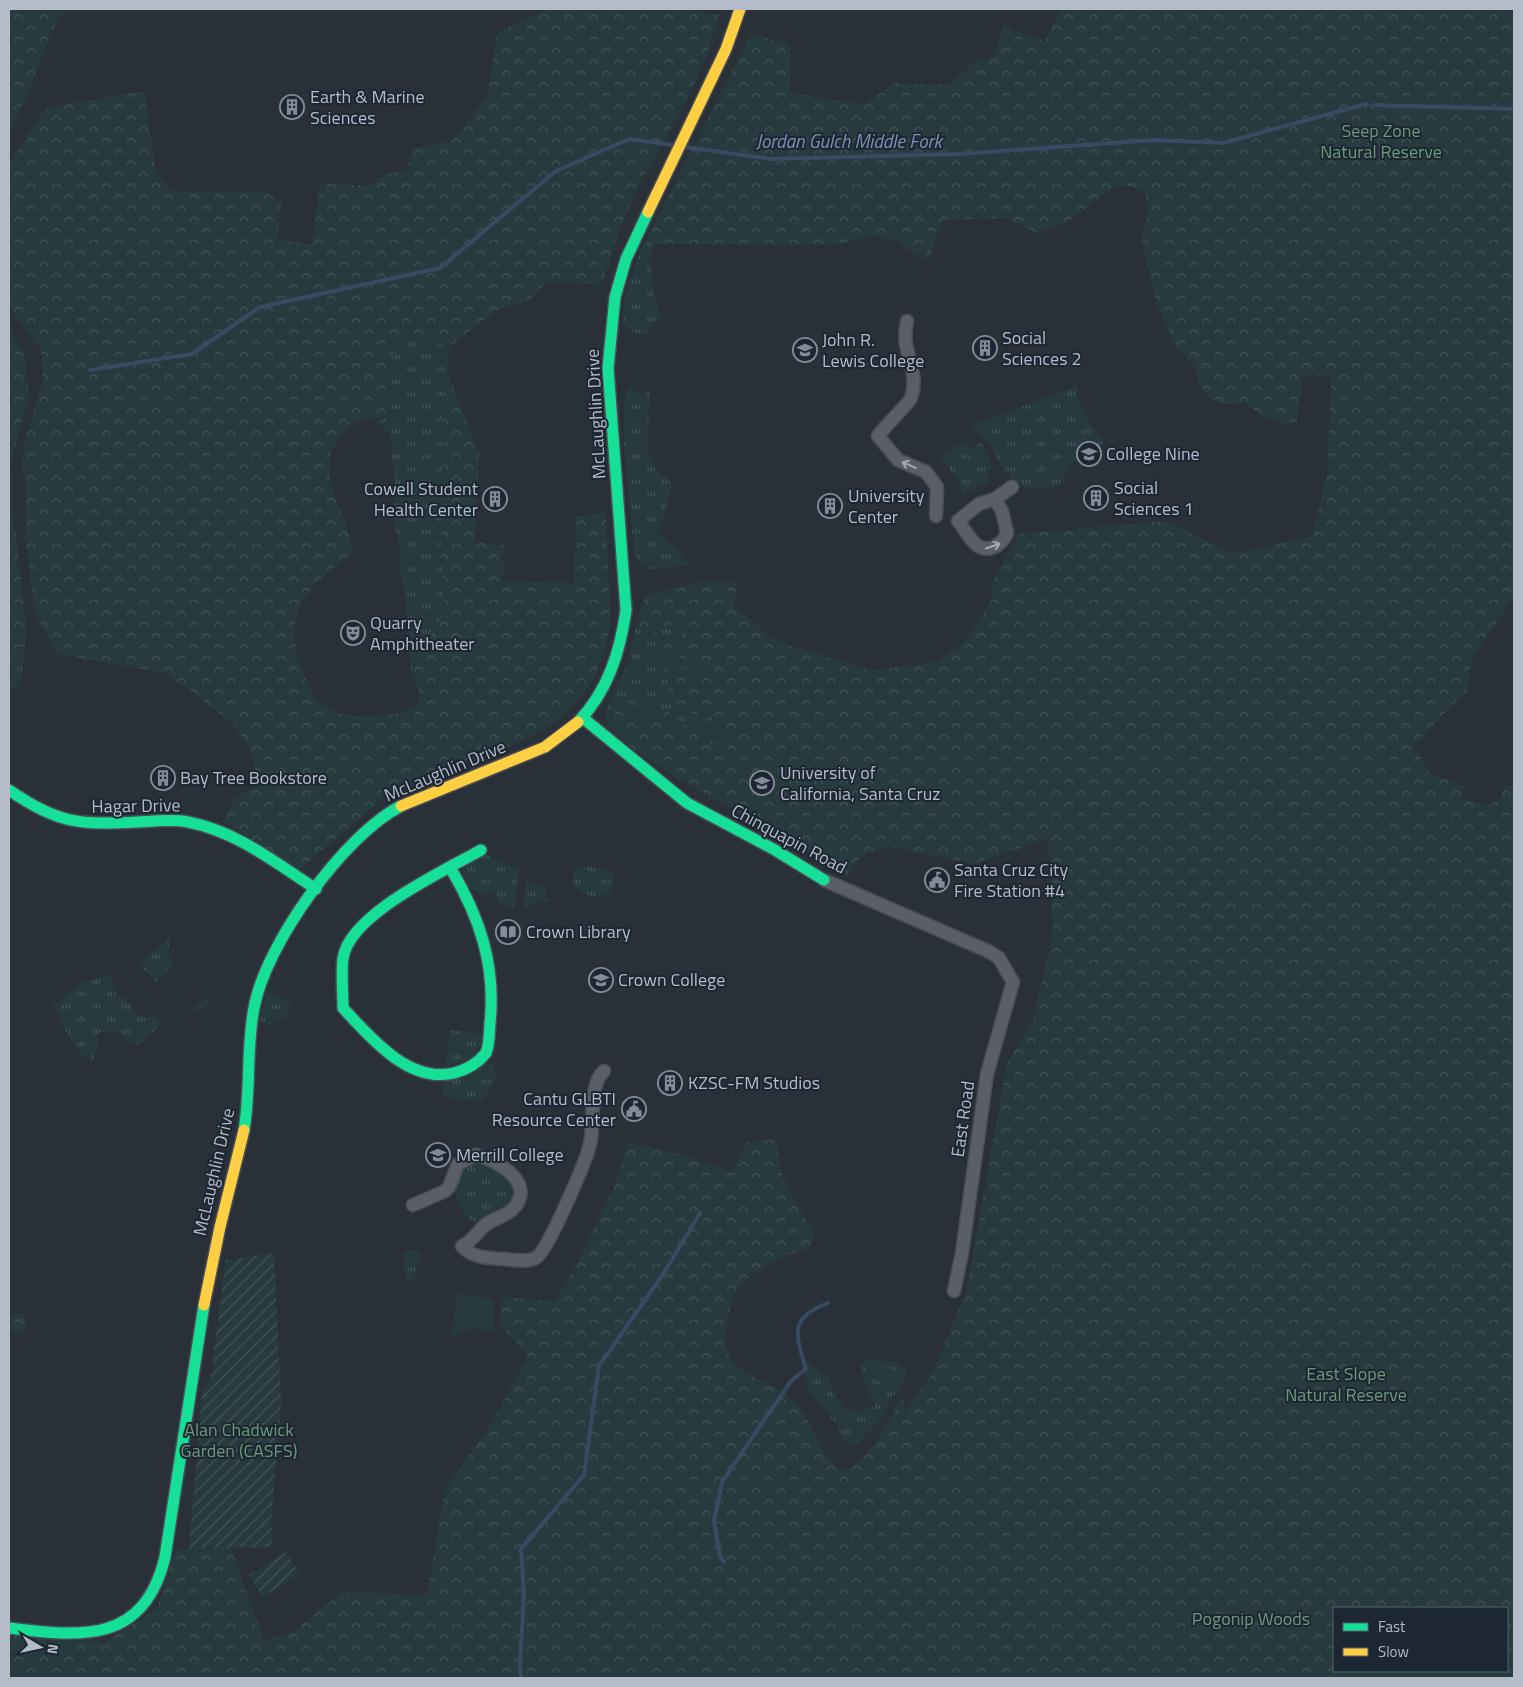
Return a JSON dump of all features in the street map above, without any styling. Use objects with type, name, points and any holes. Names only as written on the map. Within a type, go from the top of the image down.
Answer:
[{"type":"street","name":"McLaughlin Drive","points":[[9,1628],[82,1634],[97,1633],[114,1626],[142,1608],[158,1581],[168,1538],[205,1294],[220,1226],[240,1153],[247,1113],[256,995],[272,957],[316,889],[351,844],[386,814],[554,742],[583,718],[613,669],[624,630],[626,610],[608,387],[611,320],[619,277],[651,203],[726,48],[740,9]]},
{"type":"street","points":[[907,321],[905,343],[911,360],[913,382],[911,399],[887,423],[878,436],[898,460],[926,472],[937,487],[936,516]]},
{"type":"street","points":[[995,498],[1007,526],[1004,539],[999,544],[988,549],[975,545],[958,521],[979,504],[995,498],[1012,487]]},
{"type":"street","name":"Chinquapin Road","points":[[583,718],[654,778],[687,803],[775,850],[824,880],[972,943],[999,958]]},
{"type":"street","name":"Hagar Drive","points":[[9,790],[51,816],[78,824],[106,825],[172,820],[197,824],[227,835],[316,889]]},
{"type":"street","points":[[451,869],[480,921],[490,963],[494,1006],[486,1053],[470,1068],[442,1076],[426,1074],[387,1052],[343,1008],[341,970],[343,957],[356,932],[381,908],[481,850]]},
{"type":"street","name":"East Road","points":[[954,1291],[962,1253],[987,1074],[1012,991],[1013,982],[999,958]]},
{"type":"street","points":[[413,1205],[445,1191],[458,1164],[476,1155],[492,1160],[513,1174],[520,1182],[521,1189],[517,1204],[510,1211],[482,1228],[468,1244],[462,1246],[472,1254],[510,1260],[532,1259],[542,1253],[587,1154],[593,1124],[594,1089],[598,1077],[604,1072]]},
{"type":"green space","points":[[9,9],[65,9],[49,37],[29,92],[9,134]]},
{"type":"green space","points":[[547,9],[688,9],[719,15],[702,68],[625,216],[601,285],[547,281],[530,300],[499,309],[449,347],[400,331],[389,369],[388,416],[371,418],[352,425],[341,435],[330,456],[331,484],[351,539],[353,553],[322,578],[311,590],[302,603],[296,617],[295,633],[297,652],[309,686],[313,695],[323,705],[344,714],[363,716],[405,711],[417,704],[419,692],[411,671],[444,612],[441,521],[448,373],[479,455],[475,542],[504,545],[502,581],[574,583],[576,516],[606,513],[610,621],[607,643],[595,677],[579,700],[555,723],[516,744],[440,771],[388,794],[300,869],[223,822],[234,798],[256,787],[256,771],[249,747],[232,722],[165,673],[57,654],[36,616],[25,538],[26,483],[22,464],[24,444],[43,382],[41,350],[9,306],[9,163],[46,108],[144,91],[155,168],[170,191],[264,192],[282,201],[277,239],[312,245],[320,183],[370,186],[383,175],[408,170],[411,149],[451,141],[487,97],[497,33]]},
{"type":"green space","points":[[1061,9],[1514,9],[1514,597],[1472,659],[1467,692],[1446,711],[1414,746],[1429,773],[1464,786],[1463,798],[1487,806],[1501,799],[1504,785],[1514,787],[1514,1678],[9,1678],[9,1634],[104,1643],[157,1609],[175,1551],[189,1548],[231,1548],[264,1640],[292,1633],[342,1592],[427,1595],[445,1490],[493,1421],[528,1356],[500,1325],[501,1297],[555,1301],[580,1258],[616,1182],[628,1142],[680,1154],[731,1172],[747,1142],[777,1139],[780,1168],[796,1204],[813,1230],[814,1237],[808,1249],[771,1263],[753,1274],[740,1287],[730,1311],[725,1340],[728,1354],[733,1362],[750,1375],[779,1389],[797,1404],[826,1454],[837,1467],[843,1469],[852,1467],[860,1461],[878,1439],[903,1395],[904,1414],[932,1374],[966,1293],[1007,1063],[1032,1022],[1053,935],[1048,838],[975,864],[888,846],[861,856],[848,875],[672,775],[625,743],[628,738],[625,729],[617,726],[616,720],[609,715],[619,705],[626,707],[631,698],[640,707],[639,716],[642,722],[645,722],[646,716],[666,708],[674,719],[672,723],[682,737],[684,725],[689,717],[697,717],[703,723],[697,737],[728,752],[729,743],[725,733],[714,730],[708,723],[714,718],[702,718],[675,703],[672,694],[666,686],[668,681],[659,672],[657,667],[660,665],[673,671],[680,668],[693,670],[696,675],[700,670],[693,661],[675,656],[664,662],[656,650],[666,638],[673,644],[682,633],[674,625],[652,636],[642,629],[639,619],[645,595],[702,582],[736,583],[734,605],[770,637],[788,645],[873,671],[938,661],[969,637],[992,599],[992,583],[1018,534],[1167,521],[1231,553],[1258,549],[1312,535],[1327,475],[1331,375],[1303,376],[1297,423],[1281,423],[1259,414],[1245,403],[1221,404],[1206,395],[1199,384],[1195,366],[1176,348],[1155,300],[1142,241],[1149,209],[1145,193],[1133,187],[1115,187],[1073,218],[1037,233],[1006,218],[943,220],[928,261],[909,250],[897,240],[871,236],[836,245],[653,244],[647,238],[751,33],[790,45],[790,93],[865,104],[894,83],[948,85],[975,62],[994,56],[1004,27],[1045,41]]},
{"type":"green space","points":[[647,238],[653,244],[651,261],[652,282],[659,311],[663,317],[645,335],[628,329],[624,325],[622,318],[630,282]]},
{"type":"green space","points":[[9,326],[25,354],[29,400],[19,430],[11,467],[12,503],[26,623],[25,643],[11,656],[9,656]]},
{"type":"green space","points":[[400,330],[449,347],[441,521],[444,612],[411,671],[404,588],[400,574],[400,550],[394,520],[394,476],[390,433],[377,422],[388,416],[389,369]]},
{"type":"green space","points":[[1077,386],[1085,416],[1104,440],[1093,458],[1069,465],[1063,484],[1048,488],[1032,488],[1019,484],[1008,472],[1004,472],[990,444],[970,426]]},
{"type":"green space","points":[[630,387],[637,392],[650,390],[647,451],[658,472],[673,484],[658,534],[684,555],[682,556],[691,565],[652,569],[639,564],[634,550],[624,445],[625,396],[627,395],[626,388]]},
{"type":"green space","points":[[965,441],[970,449],[982,442],[994,469],[989,471],[987,476],[990,482],[974,488],[963,496],[958,481],[940,456]]},
{"type":"green space","points":[[638,613],[641,628],[662,630],[675,625],[682,633],[673,644],[666,638],[657,651],[664,662],[675,656],[693,661],[700,670],[696,675],[673,671],[661,675],[668,681],[675,703],[715,718],[708,723],[714,730],[725,733],[729,743],[728,752],[697,737],[702,729],[697,717],[689,717],[684,725],[682,738],[672,722],[642,723],[631,699],[616,720],[618,726],[625,729],[628,738],[625,743],[608,725],[605,712],[629,660]]},
{"type":"green space","points":[[25,643],[20,686],[16,686],[9,692],[9,656]]},
{"type":"green space","points":[[482,853],[519,867],[515,907],[499,903],[495,891],[484,895],[468,887],[463,871],[465,863]]},
{"type":"green space","points":[[586,866],[604,869],[613,873],[614,883],[610,892],[595,896],[588,895],[576,888],[573,882],[573,875],[576,867]]},
{"type":"green space","points":[[526,880],[546,887],[545,897],[549,899],[550,903],[539,901],[527,908],[523,907]]},
{"type":"green space","points":[[169,938],[169,953],[174,964],[155,982],[139,964]]},
{"type":"green space","points":[[109,974],[117,993],[130,1004],[135,1014],[147,1018],[154,1015],[162,1023],[137,1045],[117,1032],[100,1032],[97,1034],[98,1042],[92,1064],[69,1036],[53,1003],[61,1002],[61,999],[80,984]]},
{"type":"green space","points":[[267,991],[287,1001],[292,1000],[286,1016],[271,1025],[260,1022]]},
{"type":"green space","points":[[214,998],[204,1008],[185,1015],[200,1001]]},
{"type":"green space","points":[[450,1030],[482,1034],[481,1043],[473,1060],[445,1066]]},
{"type":"green space","points":[[484,1063],[494,1065],[495,1081],[492,1089],[480,1101],[454,1100],[442,1091],[444,1079]]},
{"type":"green space","points":[[472,1161],[487,1163],[516,1183],[513,1205],[479,1225],[464,1214],[453,1188],[462,1166]]},
{"type":"green space","points":[[408,1250],[416,1250],[421,1255],[414,1278],[411,1280],[407,1279],[403,1268],[404,1253]]},
{"type":"green space","name":"Alan Chadwick Garden (CASFS)","points":[[274,1253],[281,1401],[271,1523],[273,1547],[189,1548],[202,1392],[210,1379],[213,1366],[226,1260]]},
{"type":"green space","points":[[457,1293],[494,1299],[494,1331],[473,1328],[451,1337]]},
{"type":"green space","points":[[17,1313],[24,1316],[27,1323],[24,1330],[17,1333],[10,1330],[7,1323],[10,1316]]},
{"type":"green space","points":[[868,1360],[895,1362],[907,1371],[902,1387],[890,1399],[880,1419],[854,1447],[841,1439],[838,1426],[807,1388],[802,1368],[808,1362],[828,1376],[836,1399],[839,1399],[844,1410],[854,1409],[856,1412],[875,1406],[863,1378],[861,1364]]},
{"type":"green space","points":[[882,1362],[903,1378],[892,1392],[872,1376]]},
{"type":"green space","points":[[286,1552],[300,1574],[262,1597],[249,1575]]},
{"type":"waterway","name":"Jordan Gulch Middle Fork","points":[[685,147],[771,159],[960,154],[1153,140],[1223,143],[1366,104]]},
{"type":"waterway","name":"Jordan Gulch Middle Fork","points":[[1374,105],[1514,109]]},
{"type":"waterway","name":"Jordan Gulch Middle Fork","points":[[90,370],[192,354],[260,307],[440,268],[556,171],[629,139],[673,145]]},
{"type":"waterway","points":[[521,1678],[520,1663],[524,1594],[521,1549],[584,1475],[599,1366],[664,1273],[700,1213]]},
{"type":"waterway","points":[[724,1562],[720,1556],[714,1521],[722,1482],[791,1381],[806,1369],[799,1346],[798,1328],[801,1321],[807,1315],[828,1303]]},
{"type":"traffic: fast","points":[[578,722],[605,684],[616,656],[626,610],[608,368],[615,297],[626,259],[648,212]]},
{"type":"traffic: fast","points":[[583,718],[687,803],[775,850],[824,880]]},
{"type":"traffic: fast","points":[[9,790],[42,810],[70,820],[100,823],[176,821],[206,826],[255,849],[316,889]]},
{"type":"traffic: fast","points":[[244,1130],[250,1038],[254,1008],[261,982],[274,954],[290,924],[332,866],[379,820],[401,806]]},
{"type":"traffic: fast","points":[[451,869],[470,906],[484,943],[491,982],[489,1038],[486,1053],[476,1063],[458,1072],[437,1075],[421,1072],[392,1056],[365,1032],[343,1008],[343,958],[349,942],[362,926],[380,910],[401,895],[481,850]]},
{"type":"traffic: fast","points":[[9,1628],[61,1633],[85,1632],[106,1628],[126,1620],[142,1606],[155,1585],[165,1557],[204,1305]]},
{"type":"traffic: slow","points":[[648,212],[726,49],[740,9]]},
{"type":"traffic: slow","points":[[401,806],[545,747],[578,722]]},
{"type":"traffic: slow","points":[[204,1305],[220,1227],[244,1130]]},
{"type":"place","name":"Earth & Marine Sciences","points":[[292,107]]},
{"type":"place","name":"Social Sciences 2","points":[[985,348]]},
{"type":"place","name":"John R. Lewis College","points":[[805,350]]},
{"type":"place","name":"College Nine","points":[[1089,454]]},
{"type":"place","name":"Social Sciences 1","points":[[1096,498]]},
{"type":"place","name":"Cowell Student Health Center","points":[[495,499]]},
{"type":"place","name":"University Center","points":[[830,506]]},
{"type":"place","name":"Quarry Amphitheater","points":[[353,633]]},
{"type":"place","name":"Bay Tree Bookstore","points":[[163,778]]},
{"type":"place","name":"University of California, Santa Cruz","points":[[762,783]]},
{"type":"place","name":"Santa Cruz City Fire Station #4","points":[[937,880]]},
{"type":"place","name":"Crown Library","points":[[508,932]]},
{"type":"place","name":"Crown College","points":[[601,980]]},
{"type":"place","name":"KZSC-FM Studios","points":[[670,1083]]},
{"type":"place","name":"Cantu GLBTI Resource Center","points":[[634,1109]]},
{"type":"place","name":"Merrill College","points":[[438,1155]]},
{"type":"park label","name":"Seep Zone Natural Reserve","points":[[1381,141]]},
{"type":"park label","name":"East Slope Natural Reserve","points":[[1346,1384]]},
{"type":"park label","name":"Pogonip Woods","points":[[1251,1619]]}]
